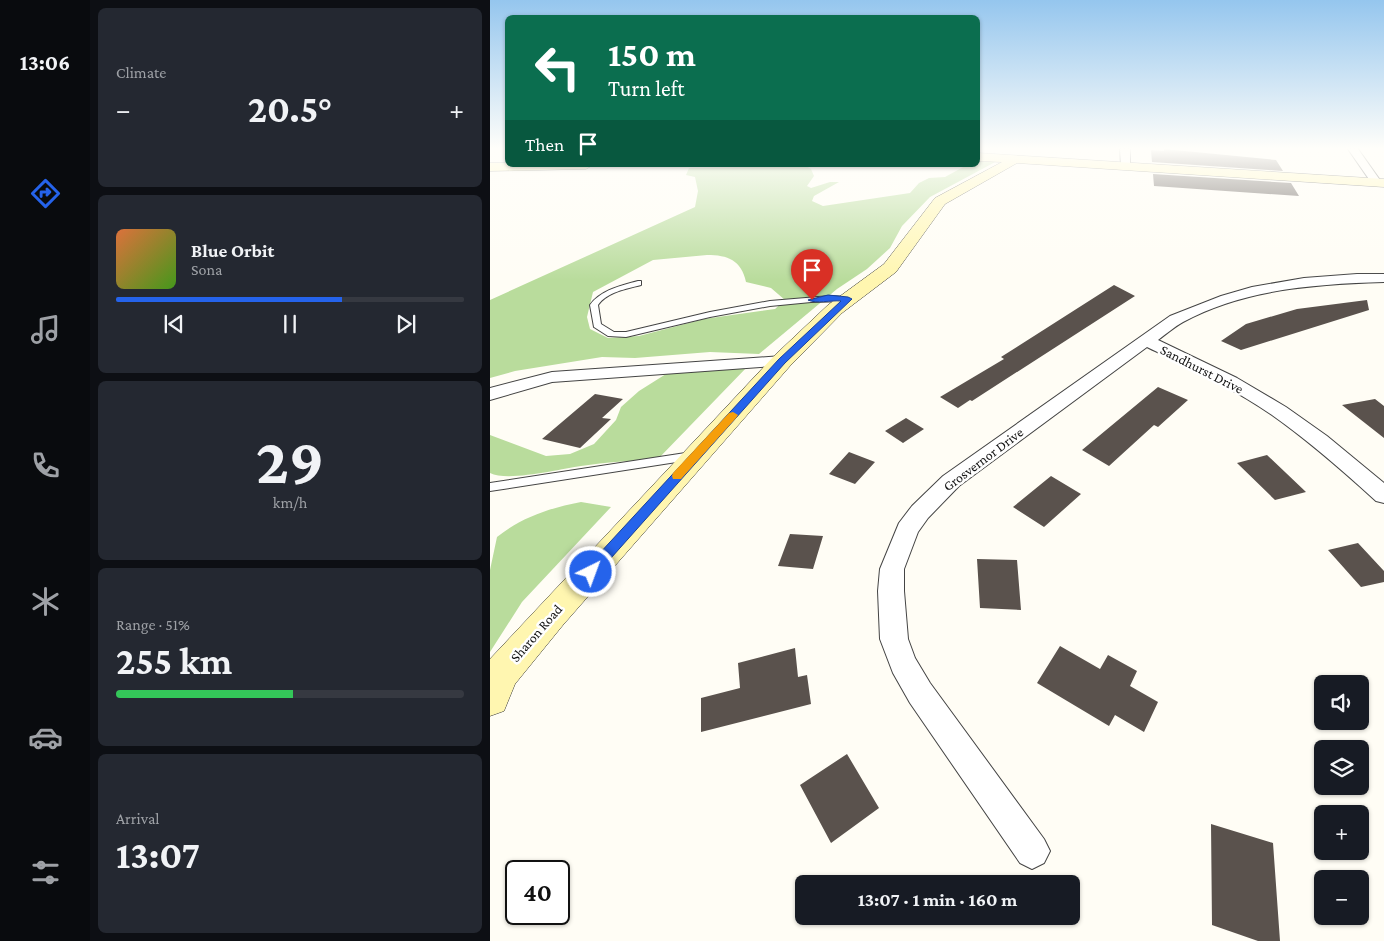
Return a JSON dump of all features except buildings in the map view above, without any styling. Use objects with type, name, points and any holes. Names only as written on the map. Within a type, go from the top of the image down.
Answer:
[{"type":"street","name":"Sharon Road","points":[[490,698],[502,672],[508,665],[782,361],[835,309],[890,268],[940,201],[955,193]]},
{"type":"street","name":"Sandhurst Drive","points":[[1384,278],[1305,282],[1254,290],[1197,308],[1176,319],[1147,341],[1206,369],[1278,411],[1329,448],[1384,495]]},
{"type":"street","name":"Grosvernor Drive","points":[[1032,852],[920,693],[903,664],[894,639],[891,591],[892,569],[908,530],[920,512],[951,481],[1147,341]]},
{"type":"street","points":[[490,394],[529,382],[552,378],[782,361]]},
{"type":"lane","points":[[638,283],[599,298],[594,305],[597,325],[607,332],[616,335],[640,332],[692,319],[755,307],[828,298],[848,299]]},
{"type":"lane","points":[[490,487],[696,456]]},
{"type":"green space","points":[[698,193],[820,193],[814,196],[812,201],[823,206],[910,193],[938,193],[930,197],[902,226],[890,248],[867,269],[837,289],[759,354],[710,352],[635,358],[602,357],[515,371],[490,378],[490,300],[695,207]],"holes":[[[707,255],[721,256],[733,260],[741,268],[746,282],[771,288],[785,300],[775,309],[704,319],[639,336],[608,338],[590,329],[587,317],[593,292],[653,260]]]},
{"type":"green space","points":[[748,366],[658,459],[590,465],[521,476],[490,473],[490,435],[546,456],[570,454],[594,444],[616,420],[621,407],[639,391],[666,374],[681,371]]},
{"type":"green space","points":[[581,502],[611,507],[522,602],[490,652],[490,570],[497,537],[516,524],[537,514]]},
{"type":"slow traffic","points":[[677,476],[733,415]]},
{"type":"route","points":[[591,572],[782,361],[835,309],[848,299],[828,298],[812,300]]}]
